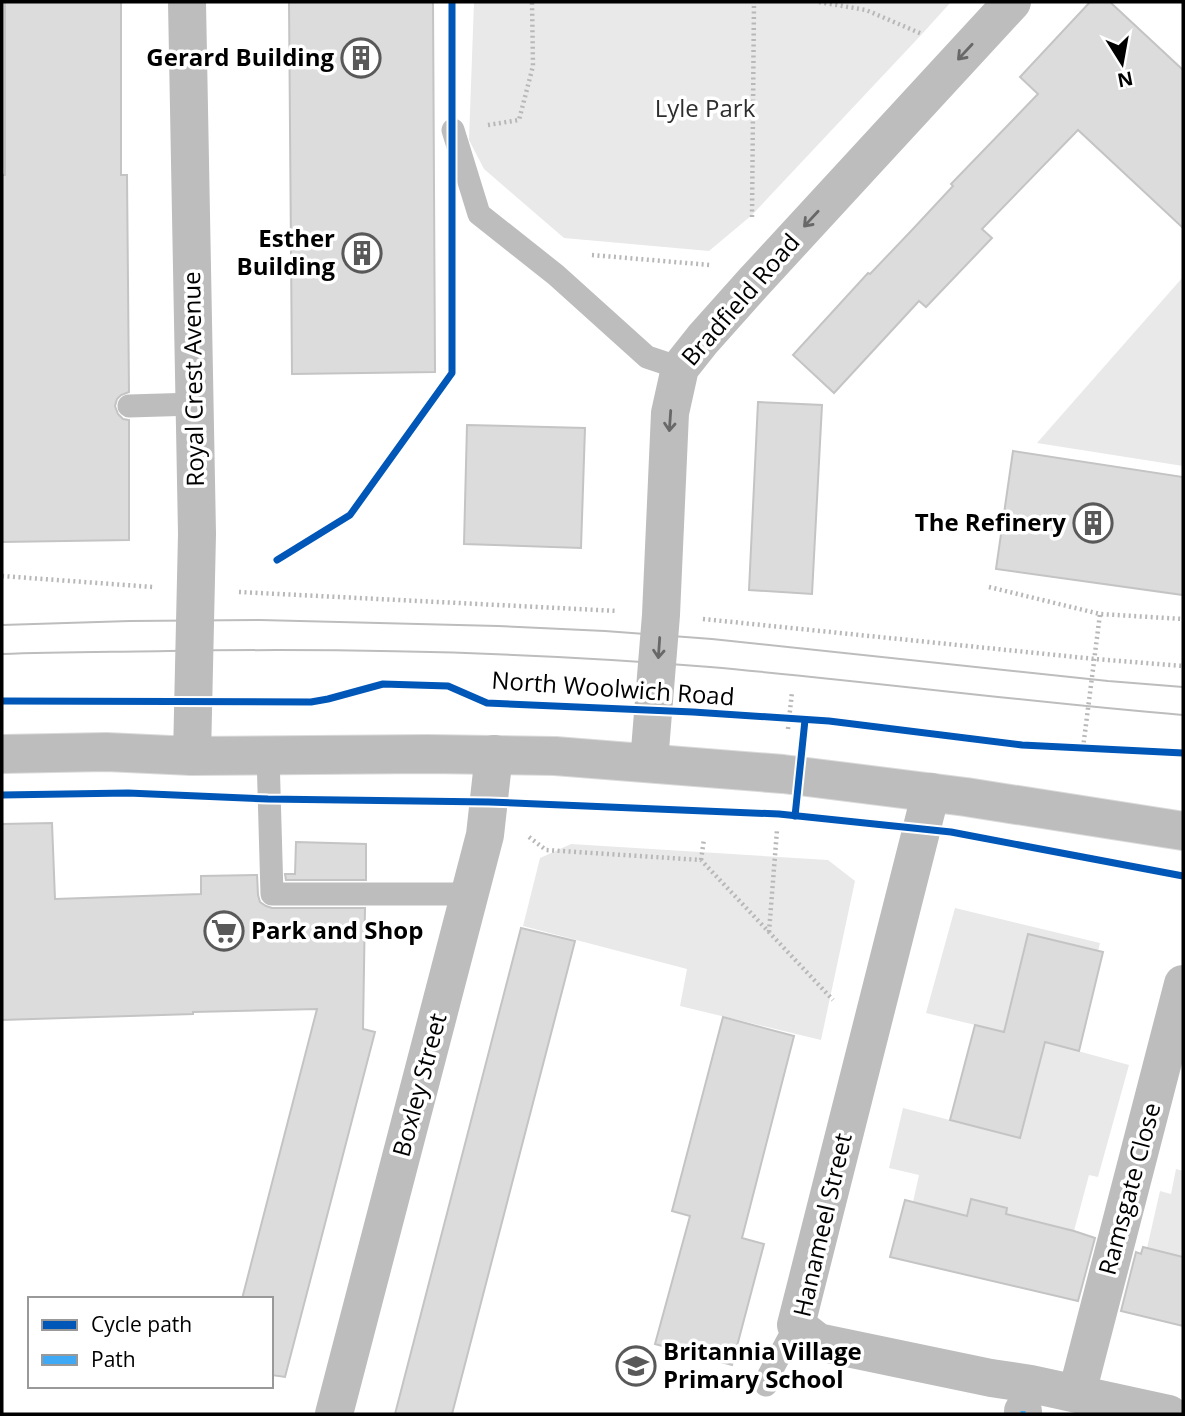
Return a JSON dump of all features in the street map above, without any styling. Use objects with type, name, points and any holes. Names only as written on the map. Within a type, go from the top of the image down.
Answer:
[{"type":"street","name":"Royal Crest Avenue","points":[[187,2],[197,534],[192,755]]},
{"type":"street","name":"Bradfield Road","points":[[649,762],[661,615],[670,413],[680,368],[753,283],[1012,2]]},
{"type":"street","points":[[2,754],[494,754],[649,762],[931,792],[1183,831]]},
{"type":"street","name":"Boxley Street","points":[[334,1414],[485,835],[494,754]]},
{"type":"street","name":"Hanameel Street","points":[[931,792],[796,1325],[818,1342],[1169,1414]]},
{"type":"street","name":"Ramsgate Close","points":[[1076,1393],[1183,984]]},
{"type":"lane","points":[[453,130],[479,215],[556,275],[648,357],[680,368]]},
{"type":"lane","points":[[129,407],[195,404]]},
{"type":"lane","points":[[268,755],[272,894],[469,894]]},
{"type":"lane","points":[[766,1385],[796,1325]]},
{"type":"path","points":[[519,120],[533,66],[532,2]]},
{"type":"path","points":[[752,228],[754,2]]},
{"type":"path","points":[[819,2],[866,10],[922,34],[931,42]]},
{"type":"path","points":[[592,255],[715,266]]},
{"type":"path","points":[[2,576],[195,590]]},
{"type":"path","points":[[989,587],[1100,614],[1183,619]]},
{"type":"path","points":[[1083,748],[1100,614]]},
{"type":"path","points":[[789,719],[792,692]]},
{"type":"path","points":[[778,719],[804,720],[799,776]]},
{"type":"path","points":[[1071,748],[1096,749]]},
{"type":"path","points":[[769,933],[777,830]]},
{"type":"path","points":[[528,836],[546,850],[701,860],[834,1000]]},
{"type":"path","points":[[701,860],[704,839]]},
{"type":"green space","name":"Lyle Park","points":[[474,2],[951,2],[752,215],[709,251],[564,238],[484,169],[469,140]]},
{"type":"green space","points":[[1183,277],[1183,466],[1037,443]]},
{"type":"green space","points":[[571,844],[828,860],[855,881],[821,1040],[680,1006],[687,969],[523,926],[540,858]]},
{"type":"green space","points":[[955,908],[1100,943],[1098,951],[1028,934],[1004,1032],[926,1013]]},
{"type":"green space","points":[[1045,1042],[1129,1065],[1098,1177],[1089,1175],[1074,1231],[1006,1214],[1007,1208],[972,1199],[967,1216],[913,1202],[919,1175],[889,1168],[903,1108],[1020,1138]]},
{"type":"green space","points":[[1176,1169],[1183,1171],[1183,1257],[1147,1248],[1160,1191],[1171,1194]]},
{"type":"building","points":[[5,2],[121,2],[121,175],[127,175],[129,392],[117,399],[115,406],[123,419],[129,420],[129,540],[2,542]]},
{"type":"building","name":"Esther Building","points":[[289,2],[433,2],[435,372],[292,374]]},
{"type":"building","points":[[1090,2],[1110,2],[1183,70],[1183,228],[1078,130],[982,229],[992,238],[926,307],[919,301],[834,393],[793,355],[1038,94],[1020,77]]},
{"type":"building","points":[[758,402],[822,405],[812,594],[749,590]]},
{"type":"building","points":[[467,425],[585,428],[581,548],[464,544]]},
{"type":"building","name":"The Refinery","points":[[1013,451],[1183,477],[1183,595],[996,569]]},
{"type":"building","points":[[52,823],[55,899],[201,894],[201,876],[257,875],[260,902],[272,908],[365,908],[363,1029],[375,1032],[285,1377],[273,1375],[273,1297],[243,1297],[317,1009],[2,1020],[2,824]]},
{"type":"building","points":[[296,842],[366,844],[366,880],[286,880],[285,874],[295,874]]},
{"type":"building","points":[[521,928],[575,941],[566,976],[452,1414],[395,1414]]},
{"type":"building","points":[[1028,934],[1103,952],[1079,1051],[1045,1042],[1020,1138],[950,1120],[975,1025],[1004,1032]]},
{"type":"building","points":[[723,1017],[794,1036],[742,1238],[764,1244],[732,1365],[655,1344],[690,1216],[672,1211]]},
{"type":"building","points":[[971,1199],[1007,1208],[1006,1214],[1095,1238],[1078,1301],[890,1257],[905,1200],[967,1216]]},
{"type":"building","points":[[1143,1247],[1183,1257],[1183,1326],[1121,1311],[1136,1252],[1141,1254]]},
{"type":"tram line","points":[[2,625],[260,620],[605,631],[712,639],[1183,687]]},
{"type":"tram line","points":[[2,654],[304,650],[575,658],[710,667],[1183,715]]},
{"type":"cycle path","points":[[277,560],[350,515],[452,373],[452,2]]},
{"type":"cycle path","name":"North Woolwich Road","points":[[2,701],[311,702],[383,684],[448,686],[487,703],[829,721],[1022,745],[1183,753]]},
{"type":"cycle path","points":[[795,816],[805,720]]},
{"type":"cycle path","points":[[2,795],[128,793],[268,799],[489,802],[779,814],[951,832],[1183,876]]},
{"type":"place","name":"Gerard Building","points":[[361,58]]},
{"type":"place","name":"Esther Building","points":[[362,253]]},
{"type":"place","name":"The Refinery","points":[[1093,523]]},
{"type":"place","name":"Park and Shop","points":[[224,931]]},
{"type":"place","name":"Britannia Village Primary School","points":[[636,1366]]}]
